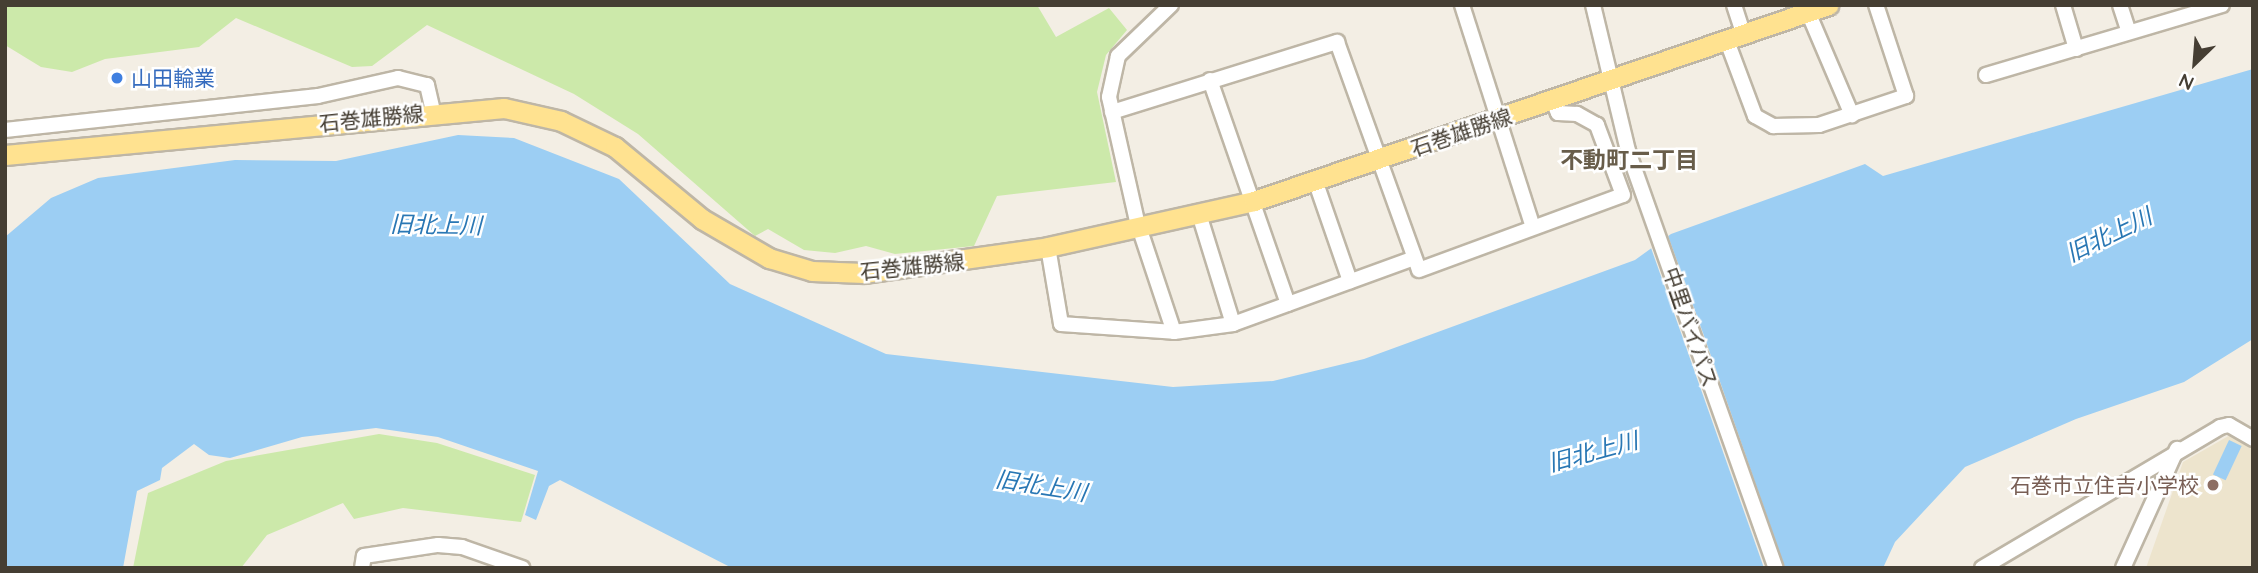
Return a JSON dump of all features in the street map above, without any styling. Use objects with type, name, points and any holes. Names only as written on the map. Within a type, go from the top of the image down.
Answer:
[{"type":"main road","name":"石巻雄勝線","points":[[5,155],[433,111],[504,108],[561,121],[636,162],[726,235],[812,271],[891,271],[1048,247],[1140,229],[1254,201],[1316,183],[1498,119],[1612,83],[1735,38],[1806,8],[1828,5]]},
{"type":"street","points":[[1171,5],[1118,56],[1110,77],[1112,112],[1140,229],[1174,332]]},
{"type":"street","points":[[1462,5],[1533,227]]},
{"type":"street","name":"中里バイパス","points":[[1592,5],[1628,151],[1776,568]]},
{"type":"street","points":[[1734,5],[1735,38],[1751,108],[1765,123],[1819,125],[1906,96],[1876,5]]},
{"type":"street","points":[[2063,5],[2076,49]]},
{"type":"street","points":[[2120,5],[2129,32]]},
{"type":"street","points":[[1986,75],[2222,5]]},
{"type":"street","points":[[1806,8],[1852,115]]},
{"type":"street","points":[[1112,112],[1337,42],[1419,270],[1623,195],[1597,125],[1577,114],[1558,113],[1553,101]]},
{"type":"street","points":[[5,130],[318,96],[403,78],[427,85],[433,111]]},
{"type":"street","points":[[1210,80],[1289,304]]},
{"type":"street","points":[[1316,183],[1350,281]]},
{"type":"street","points":[[1199,214],[1233,324]]},
{"type":"street","points":[[1048,247],[1060,324],[1174,332],[1233,324],[1413,258]]},
{"type":"street","points":[[1982,568],[2183,447],[2229,425],[2253,439]]},
{"type":"street","points":[[2123,568],[2183,447]]},
{"type":"street","points":[[362,568],[364,556],[438,545],[463,547],[515,567]]},
{"type":"shaded area","name":"石巻市立住吉小学校","points":[[2232,434],[2253,445],[2253,568],[2146,568],[2183,462]]},
{"type":"green space","points":[[5,5],[1037,5],[1056,37],[1109,8],[1127,30],[1106,55],[1097,92],[1116,182],[997,196],[974,246],[895,254],[866,246],[835,253],[804,250],[768,229],[755,236],[638,134],[574,94],[427,25],[372,66],[352,67],[236,18],[199,47],[105,59],[72,72],[41,67],[5,45]]},
{"type":"green space","points":[[379,434],[437,443],[535,475],[521,522],[403,508],[354,519],[343,503],[267,535],[241,568],[133,568],[148,493],[226,461]]},
{"type":"water","name":"旧北上川","points":[[2253,69],[2253,339],[2184,382],[2076,419],[1965,467],[1895,542],[1883,568],[732,568],[560,480],[549,486],[536,520],[525,515],[538,471],[438,437],[376,428],[302,437],[230,458],[209,455],[194,444],[162,468],[160,480],[137,491],[123,568],[5,568],[5,237],[51,198],[98,178],[235,160],[336,161],[458,135],[514,138],[619,179],[730,284],[886,354],[1173,387],[1273,381],[1364,359],[1635,260],[1671,234],[1865,164],[1883,176]]},
{"type":"water","points":[[2229,440],[2242,446],[2226,480],[2213,474]]},
{"type":"pier","points":[[1667,233],[1785,568],[1764,568],[1650,245]]},
{"type":"place","name":"山田輪業","points":[[117,78]]},
{"type":"place","name":"石巻市立住吉小学校","points":[[2213,485]]},
{"type":"district","name":"不動町二丁目","points":[[1629,160]]}]
